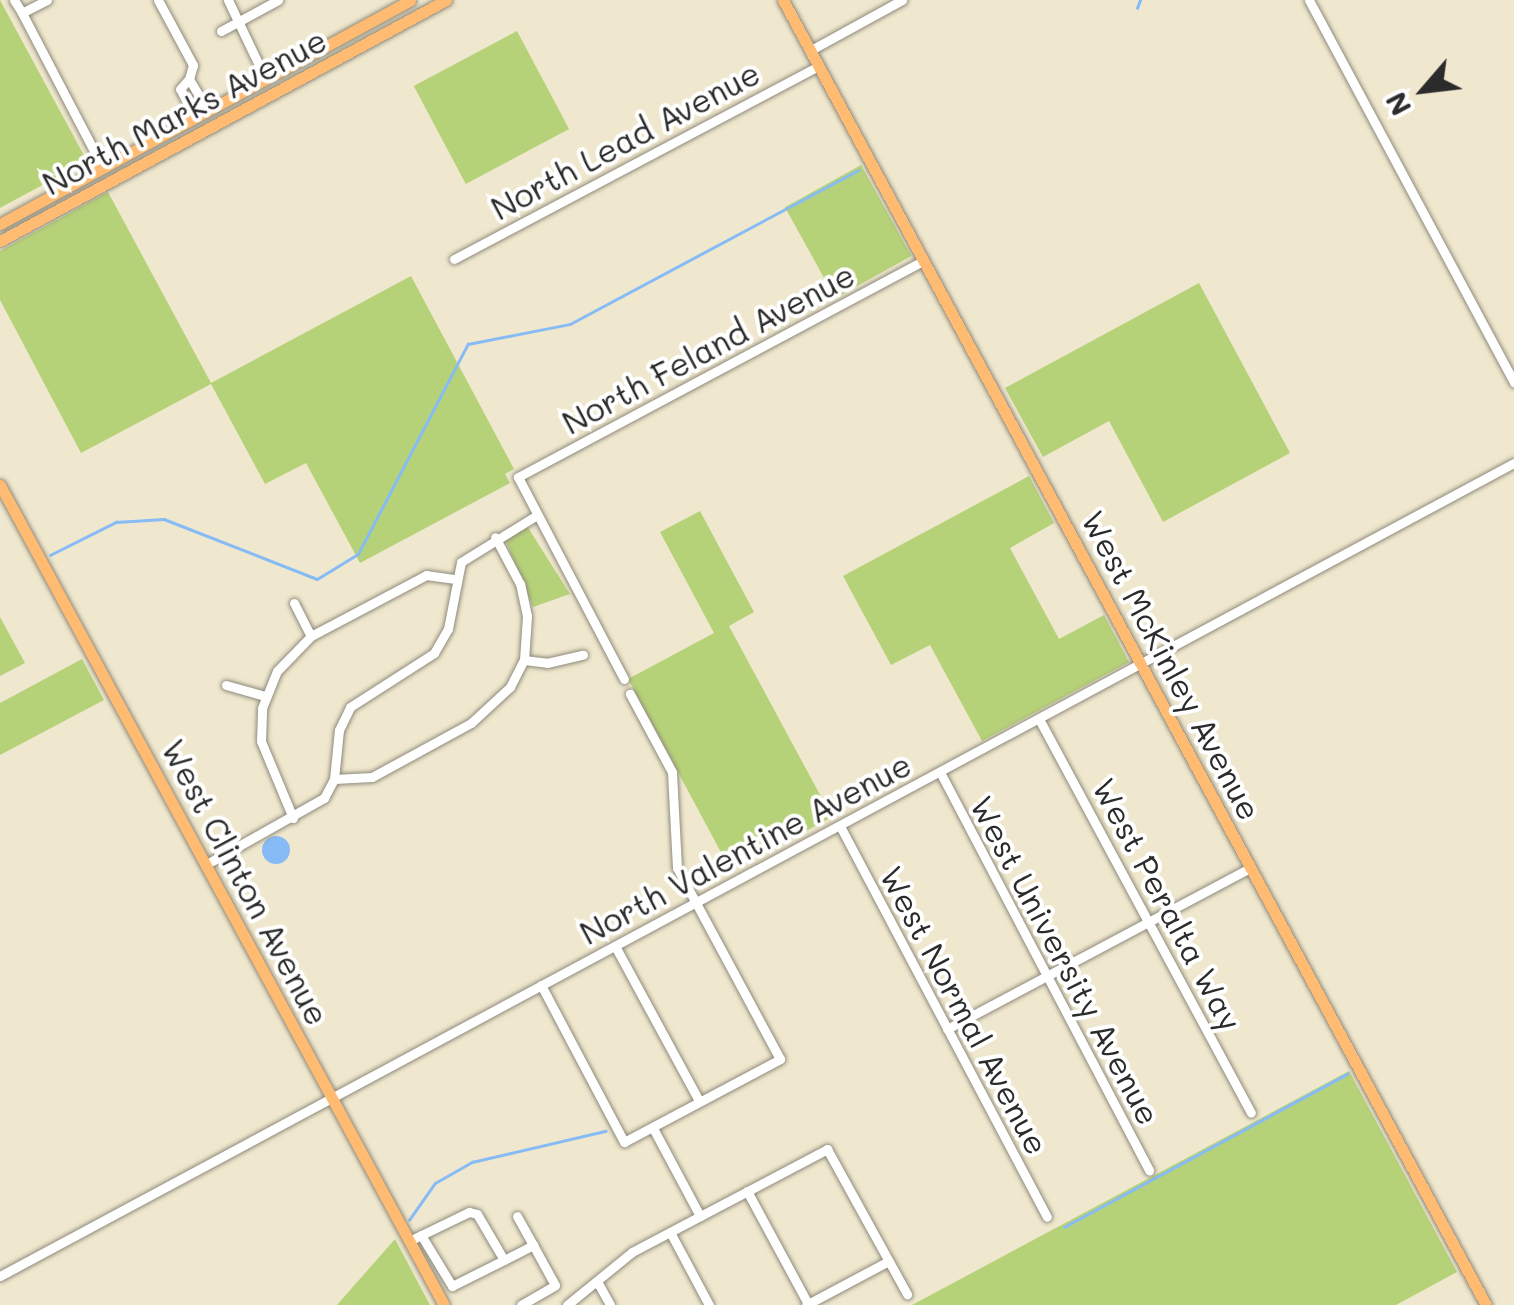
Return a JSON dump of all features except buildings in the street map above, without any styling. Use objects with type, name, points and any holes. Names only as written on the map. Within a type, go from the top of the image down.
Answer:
[{"type":"main road","name":"North Marks Avenue","points":[[0,224],[410,0]]},
{"type":"main road","name":"North Marks Avenue","points":[[0,241],[444,0]]},
{"type":"main road","name":"West McKinley Avenue","points":[[783,0],[1486,1305]]},
{"type":"main road","points":[[294,62],[302,78]]},
{"type":"main road","name":"West Clinton Avenue","points":[[0,484],[331,1099],[415,1238],[444,1305]]},
{"type":"street","points":[[14,0],[102,166]]},
{"type":"street","points":[[22,13],[47,0]]},
{"type":"street","points":[[158,0],[193,65],[189,79],[180,84],[194,116]]},
{"type":"street","points":[[228,0],[265,78]]},
{"type":"street","points":[[221,31],[278,0]]},
{"type":"street","points":[[810,50],[902,0]]},
{"type":"street","points":[[1310,0],[1514,382]]},
{"type":"street","name":"North Lead Avenue","points":[[454,259],[819,66]]},
{"type":"street","points":[[189,79],[207,109]]},
{"type":"street","points":[[185,97],[197,91]]},
{"type":"street","name":"North Feland Avenue","points":[[537,515],[518,479],[922,261]]},
{"type":"street","name":"North Valentine Avenue","points":[[0,1276],[1514,463]]},
{"type":"street","points":[[206,865],[316,805],[334,779],[345,714],[364,694],[439,647],[454,578],[469,553],[537,515],[624,679]]},
{"type":"street","points":[[334,779],[372,776],[471,723],[502,698],[524,660],[524,596],[496,537]]},
{"type":"street","points":[[293,818],[263,755],[265,696],[286,657],[311,636],[426,575],[454,578]]},
{"type":"street","points":[[294,604],[311,636]]},
{"type":"street","points":[[524,660],[547,663],[583,655]]},
{"type":"street","points":[[226,686],[265,696]]},
{"type":"street","points":[[541,985],[624,1142],[780,1059],[696,904],[672,849],[672,772],[630,694]]},
{"type":"street","name":"West Peralta Way","points":[[1040,719],[1252,1113]]},
{"type":"street","name":"West University Avenue","points":[[940,772],[1150,1170]]},
{"type":"street","name":"West Normal Avenue","points":[[840,826],[1047,1216]]},
{"type":"street","points":[[947,1028],[1250,868]]},
{"type":"street","points":[[615,946],[699,1102]]},
{"type":"street","points":[[652,1128],[700,1216]]},
{"type":"street","points":[[568,1305],[632,1252],[827,1149],[907,1294]]},
{"type":"street","points":[[747,1191],[807,1304],[887,1262]]},
{"type":"street","points":[[504,1260],[477,1214],[415,1238],[452,1286],[504,1260],[533,1245]]},
{"type":"street","points":[[518,1216],[556,1284],[521,1305]]},
{"type":"street","points":[[670,1232],[709,1305]]},
{"type":"street","points":[[598,1283],[610,1305]]},
{"type":"green space","points":[[0,0],[87,161],[0,208]]},
{"type":"green space","points":[[517,31],[569,129],[466,184],[414,86]]},
{"type":"green space","points":[[861,165],[911,256],[835,298],[785,207]]},
{"type":"green space","points":[[108,192],[211,383],[411,276],[514,469],[505,474],[510,483],[360,563],[306,463],[265,484],[211,384],[81,453],[0,300],[0,251]]},
{"type":"green space","points":[[1199,283],[1290,453],[1163,522],[1109,421],[1043,457],[1005,388]]},
{"type":"green space","points":[[1029,476],[1054,523],[1010,548],[1059,639],[1104,615],[1129,662],[982,741],[930,645],[891,665],[843,576]]},
{"type":"green space","points":[[700,511],[754,612],[729,626],[832,817],[731,871],[628,679],[714,633],[660,532]]},
{"type":"green space","points":[[527,526],[570,594],[533,607],[506,541]]},
{"type":"green space","points":[[0,617],[25,663],[0,676]]},
{"type":"green space","points":[[82,659],[104,700],[0,755],[0,703]]},
{"type":"green space","points":[[1349,1071],[1457,1272],[1396,1305],[912,1305]]},
{"type":"green space","points":[[395,1239],[430,1305],[337,1305]]},
{"type":"water","points":[[276,836],[286,840],[290,850],[286,860],[276,864],[266,860],[262,850],[266,840]]},
{"type":"waterway","points":[[1137,8],[1140,0]]},
{"type":"waterway","points":[[50,555],[116,522],[164,519],[317,579],[358,554],[468,344],[570,324],[858,170]]},
{"type":"waterway","points":[[1064,1227],[1347,1074]]},
{"type":"waterway","points":[[409,1220],[435,1183],[472,1162],[605,1131]]}]
